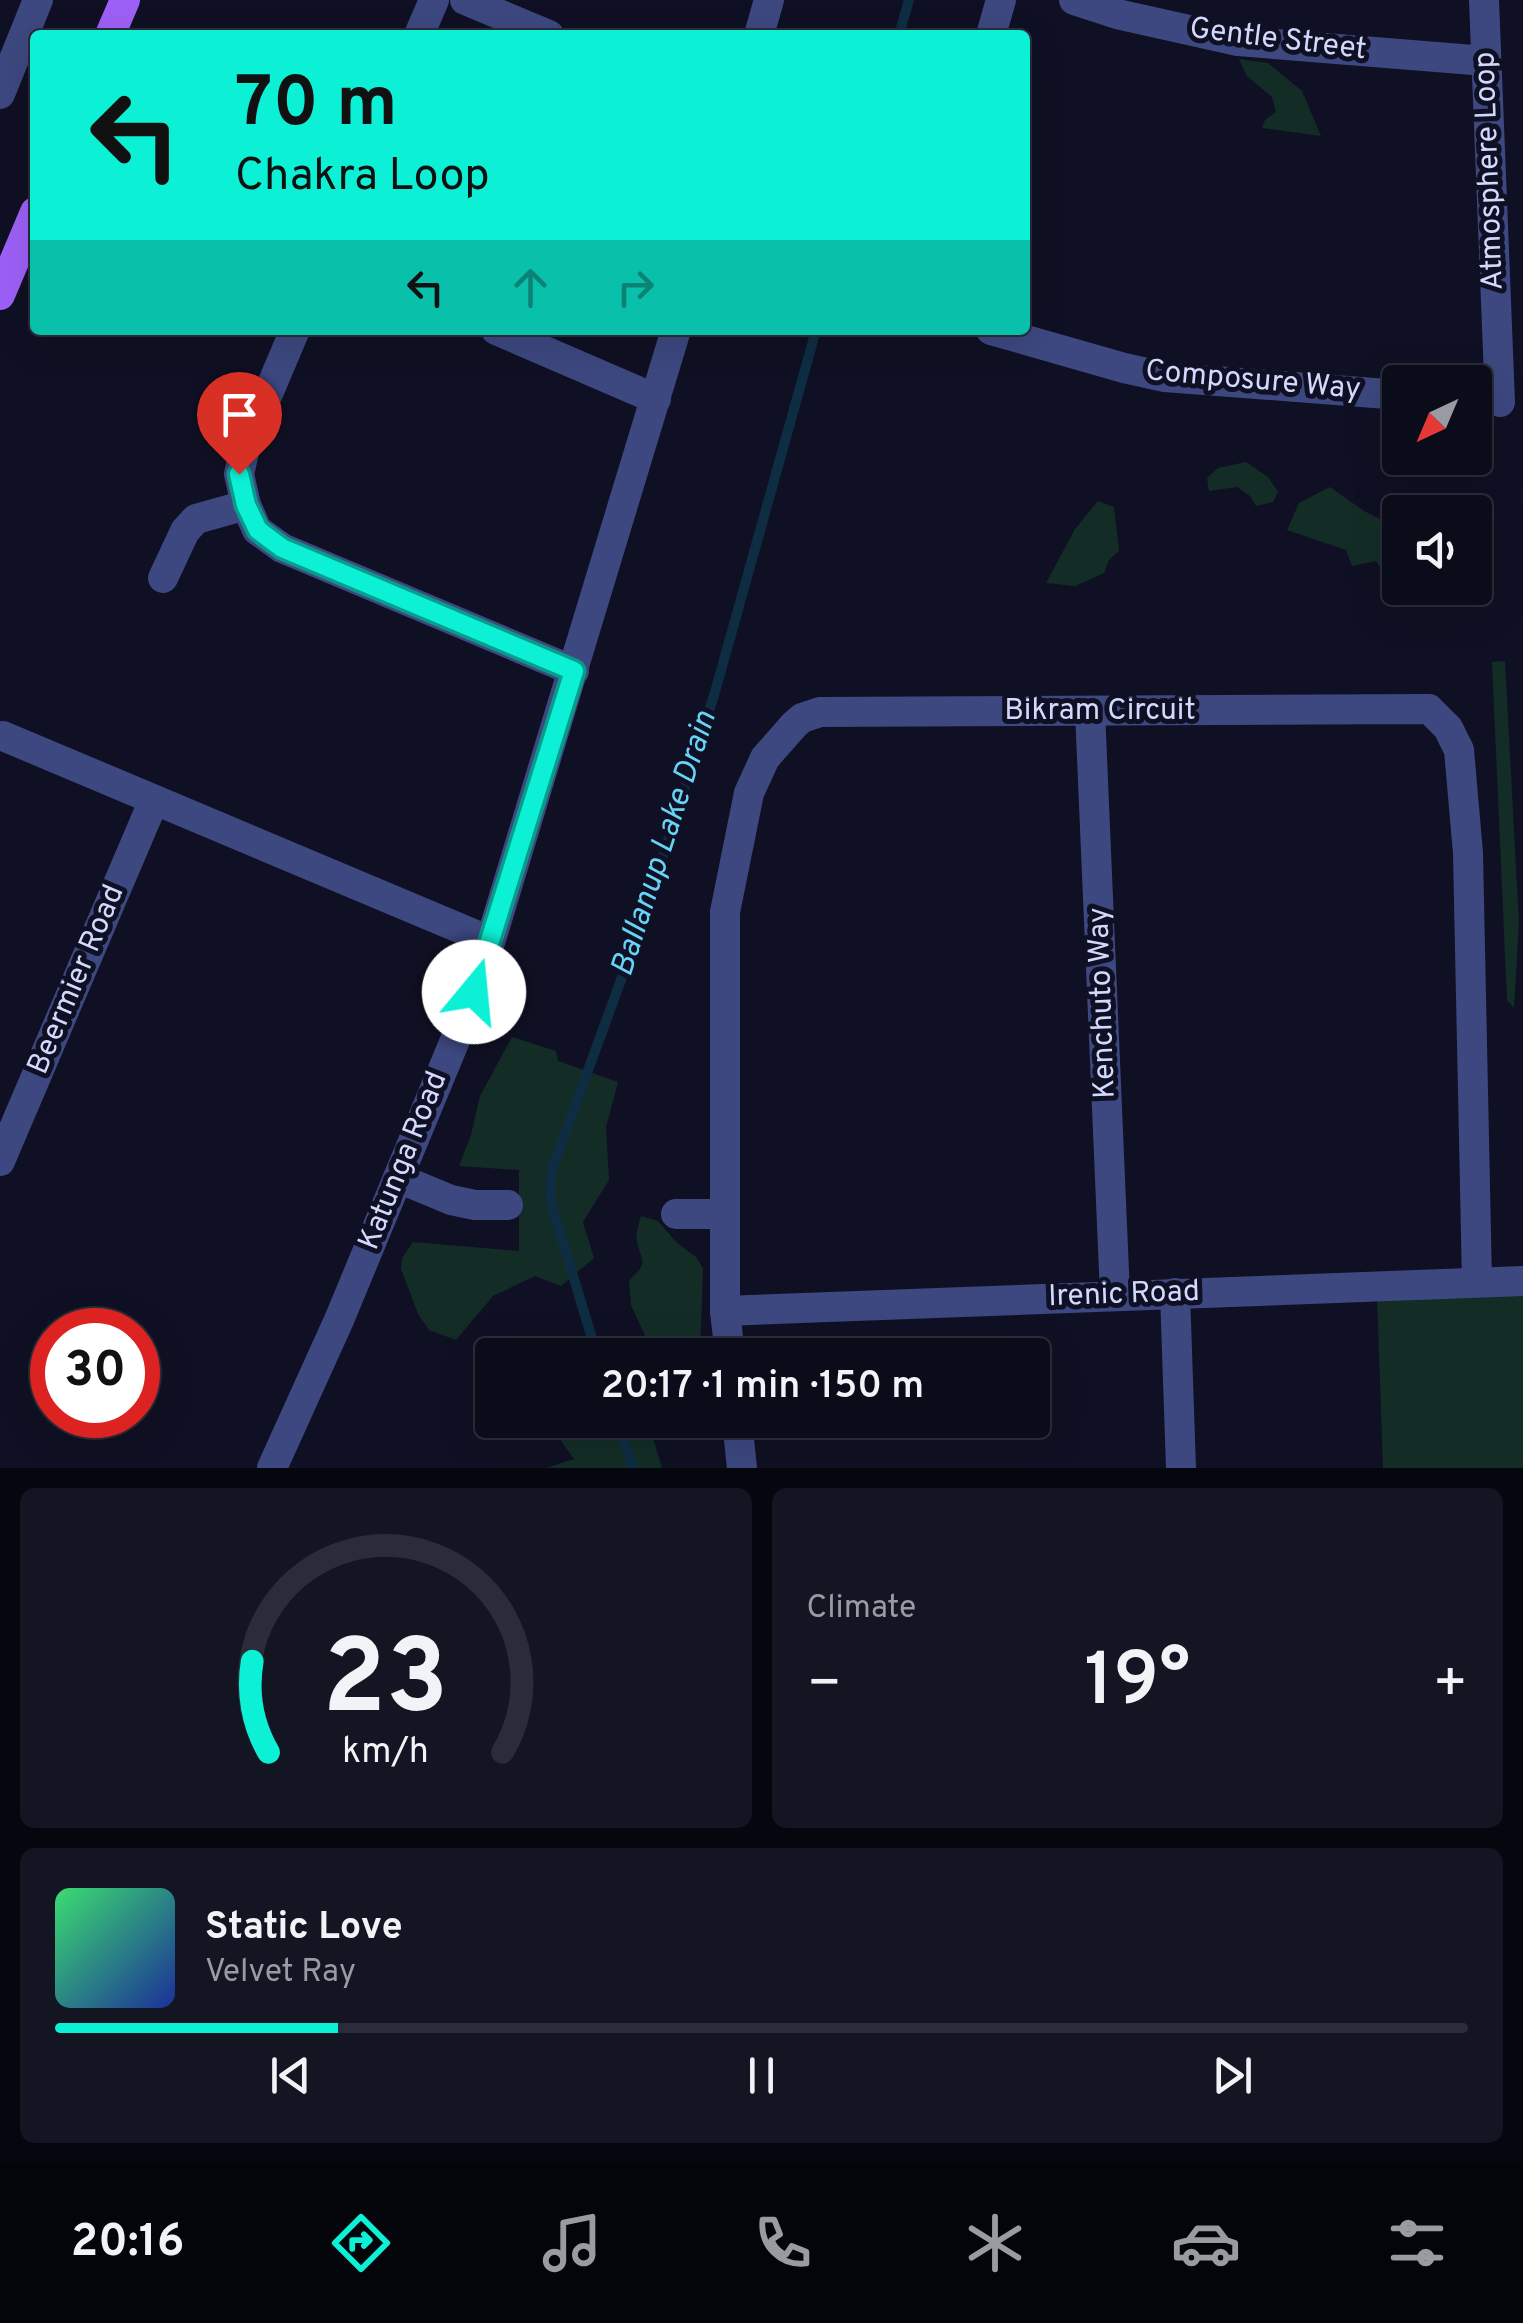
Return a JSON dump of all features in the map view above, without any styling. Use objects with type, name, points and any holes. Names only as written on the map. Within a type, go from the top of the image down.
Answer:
[{"type":"main road","points":[[112,30],[125,0]]},
{"type":"main road","points":[[0,295],[30,224]]},
{"type":"street","points":[[0,94],[38,0]]},
{"type":"street","points":[[421,30],[434,0]]},
{"type":"street","points":[[465,0],[537,30]]},
{"type":"street","points":[[760,30],[768,0]]},
{"type":"street","points":[[992,30],[1002,0]]},
{"type":"street","name":"Gentle Street","points":[[1074,0],[1117,14],[1238,41],[1486,61]]},
{"type":"street","name":"Atmosphere Loop","points":[[1484,0],[1499,401]]},
{"type":"street","points":[[293,335],[244,448],[239,474],[246,505],[258,530],[282,548],[574,671]]},
{"type":"street","points":[[507,335],[656,400]]},
{"type":"street","name":"Katunga Road","points":[[272,1468],[339,1320],[474,992],[675,335]]},
{"type":"street","name":"Composure Way","points":[[1008,335],[1165,377],[1382,394]]},
{"type":"street","points":[[164,578],[185,531],[196,519],[246,505]]},
{"type":"street","name":"Bikram Circuit","points":[[728,1338],[725,912],[749,794],[765,758],[802,718],[820,712],[1429,710],[1448,728],[1459,750],[1468,854],[1476,1282]]},
{"type":"street","name":"Kenchuto Way","points":[[1090,711],[1115,1296]]},
{"type":"street","points":[[3,736],[490,941]]},
{"type":"street","name":"Beermier Road","points":[[0,1160],[154,800]]},
{"type":"street","points":[[398,1178],[451,1200],[475,1205],[508,1204]]},
{"type":"street","points":[[676,1214],[725,1214]]},
{"type":"street","name":"Irenic Road","points":[[725,1312],[1523,1282]]},
{"type":"street","points":[[1176,1293],[1181,1468]]},
{"type":"street","points":[[739,1438],[742,1468]]},
{"type":"green space","points":[[1239,59],[1268,63],[1302,91],[1321,136],[1262,128],[1265,120],[1276,112],[1272,97],[1247,76]]},
{"type":"green space","points":[[1246,462],[1268,477],[1278,492],[1273,502],[1256,506],[1237,487],[1209,491],[1207,478],[1218,468]]},
{"type":"green space","points":[[1330,487],[1382,520],[1382,570],[1376,561],[1352,566],[1346,550],[1287,530],[1299,503]]},
{"type":"green space","points":[[1098,501],[1114,507],[1119,551],[1109,560],[1104,573],[1075,586],[1046,583],[1075,529]]},
{"type":"green space","points":[[1505,661],[1519,924],[1514,1008],[1507,1000],[1492,662]]},
{"type":"green space","points":[[512,1037],[556,1051],[558,1061],[618,1082],[606,1127],[609,1180],[583,1222],[594,1258],[561,1286],[535,1276],[493,1296],[456,1340],[429,1330],[418,1314],[401,1269],[402,1258],[413,1242],[519,1251],[519,1170],[459,1166],[480,1096]]},
{"type":"green space","points":[[641,1216],[658,1221],[703,1268],[701,1338],[646,1338],[631,1305],[629,1281],[642,1263],[638,1229]]},
{"type":"green space","points":[[1523,1294],[1523,1468],[1383,1468],[1377,1297]]},
{"type":"green space","points":[[559,1438],[653,1438],[662,1468],[546,1468],[574,1459]]},
{"type":"waterway","name":"Ballanup Lake Drain","points":[[900,30],[909,0]]},
{"type":"waterway","name":"Ballanup Lake Drain","points":[[592,1338],[552,1206],[553,1166],[640,928],[715,692],[815,335]]},
{"type":"waterway","name":"Ballanup Lake Drain","points":[[623,1438],[633,1468]]},
{"type":"route","points":[[239,474],[246,505],[258,530],[282,548],[574,671],[474,992]]}]
